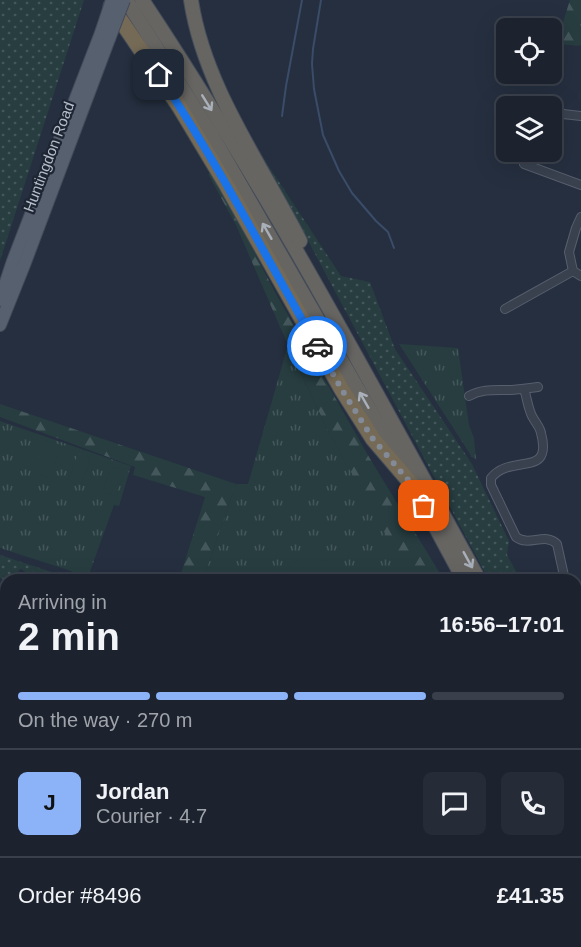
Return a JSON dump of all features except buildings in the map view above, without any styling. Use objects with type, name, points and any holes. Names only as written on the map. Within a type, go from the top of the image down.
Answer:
[{"type":"highway","points":[[107,0],[179,106],[227,186],[342,390],[373,439],[414,487]]},
{"type":"highway","points":[[118,0],[137,16]]},
{"type":"highway","points":[[125,0],[210,132],[414,487],[461,574]]},
{"type":"highway","points":[[142,0],[221,125],[318,288],[476,574]]},
{"type":"highway","points":[[191,0],[200,41],[210,71],[305,251],[318,288]]},
{"type":"main road","name":"Huntingdon Road","points":[[105,36],[112,0]]},
{"type":"main road","name":"Huntingdon Road","points":[[0,325],[19,263],[105,36],[125,0]]},
{"type":"main road","name":"Huntingdon Road","points":[[0,300],[19,263]]},
{"type":"street","points":[[563,114],[581,116]]},
{"type":"street","points":[[524,164],[581,184]]},
{"type":"street","points":[[581,217],[569,252],[573,271],[581,276]]},
{"type":"street","points":[[506,309],[573,271]]},
{"type":"street","points":[[469,396],[475,392],[489,390],[538,387]]},
{"type":"street","points":[[524,389],[530,411],[541,433],[544,452],[537,462],[512,465],[495,472],[491,478],[491,485],[516,537],[527,542],[549,538],[554,540],[564,574]]},
{"type":"green space","points":[[0,0],[84,0],[0,261]]},
{"type":"green space","points":[[570,0],[581,0],[581,45],[562,44],[562,25]]},
{"type":"green space","points":[[266,162],[341,276],[370,282],[395,349],[472,464],[509,541],[507,555],[518,574],[486,574]]},
{"type":"green space","points":[[213,173],[276,294],[369,457],[440,574],[407,574],[403,567],[326,427],[236,225],[208,174]]},
{"type":"green space","points":[[399,344],[458,348],[476,459],[472,457]]},
{"type":"green space","points":[[288,345],[326,427],[408,574],[205,574],[236,484],[248,484]]},
{"type":"green space","points":[[0,404],[236,484],[205,574],[181,574],[205,497],[133,475],[135,467],[0,417]]},
{"type":"green space","points":[[0,421],[131,466],[119,506],[114,505],[89,574],[76,574],[0,548]]},
{"type":"green space","points":[[44,440],[61,445],[50,478],[33,472]]},
{"type":"green space","points":[[78,454],[91,458],[81,485],[68,481]]},
{"type":"green space","points":[[111,466],[125,470],[116,496],[103,492]]},
{"type":"green space","points":[[315,549],[334,574],[279,574]]},
{"type":"green space","points":[[0,555],[58,574],[30,574],[21,569],[18,574],[0,574]]},
{"type":"waterway","points":[[282,116],[302,0]]},
{"type":"waterway","points":[[321,0],[312,64],[314,89],[323,135],[352,193],[388,232],[394,248]]},
{"type":"way so far","points":[[317,346],[373,439],[414,487],[424,506]]},
{"type":"route","points":[[159,75],[227,186],[317,346]]}]
